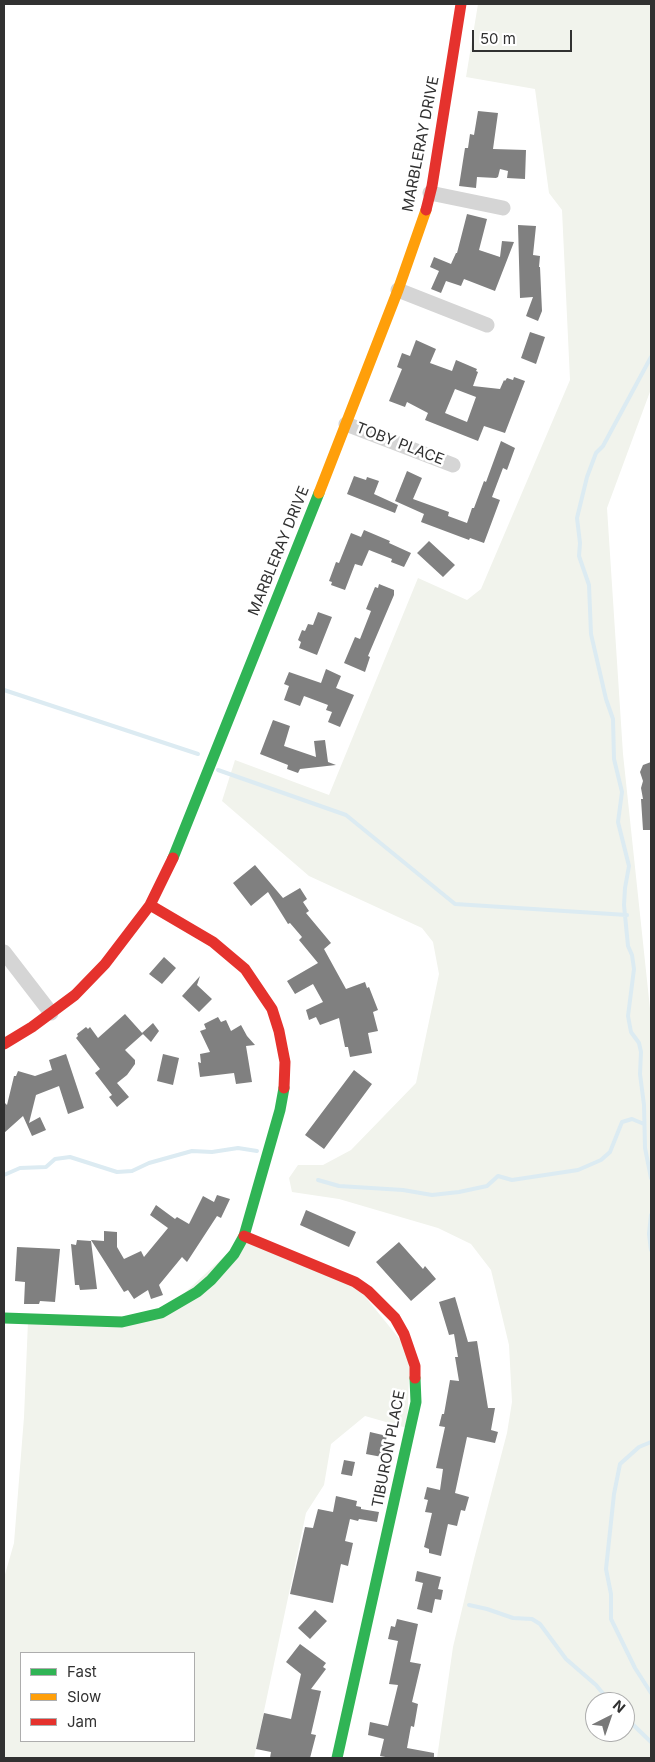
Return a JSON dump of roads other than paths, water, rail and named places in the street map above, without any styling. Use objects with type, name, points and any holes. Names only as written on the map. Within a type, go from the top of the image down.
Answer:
[{"type":"street","name":"MARBLERAY DRIVE","points":[[4,1044],[51,1013],[75,994],[105,964],[122,945],[150,905],[169,869],[346,424],[422,224],[430,193],[462,4]]},
{"type":"street","points":[[430,193],[503,208]]},
{"type":"street","points":[[398,290],[487,325]]},
{"type":"street","name":"TOBY PLACE","points":[[346,424],[453,465]]},
{"type":"street","points":[[4,1318],[122,1322],[160,1313],[197,1292],[211,1280],[234,1254],[244,1236],[281,1108],[284,1091],[285,1055],[279,1031],[272,1009],[245,969],[214,942],[150,905]]},
{"type":"street","points":[[4,952],[51,1013]]},
{"type":"street","name":"TIBURON PLACE","points":[[244,1236],[355,1282],[368,1290],[395,1318],[404,1334],[415,1366],[416,1402],[337,1758]]},
{"type":"waterway","points":[[651,357],[603,446],[596,453],[587,477],[577,518],[580,543],[579,556],[589,585],[591,634],[606,699],[613,719],[614,759],[622,792],[618,822],[629,866],[624,905],[628,946],[632,955],[634,969],[628,1016],[631,1032],[639,1043],[641,1052],[640,1074],[644,1105],[645,1148],[651,1178]]},
{"type":"waterway","points":[[4,690],[198,754]]},
{"type":"waterway","points":[[218,770],[346,815],[455,904],[627,915]]},
{"type":"waterway","points":[[318,1180],[339,1186],[403,1190],[432,1195],[459,1192],[487,1186],[498,1176],[512,1180],[578,1170],[601,1160],[610,1152],[622,1122],[632,1119],[644,1124]]},
{"type":"waterway","points":[[4,1175],[20,1168],[46,1167],[55,1159],[70,1157],[117,1172],[132,1171],[149,1163],[192,1151],[212,1152],[238,1148],[257,1151]]},
{"type":"waterway","points":[[651,1215],[649,1234],[651,1250]]},
{"type":"waterway","points":[[651,1442],[639,1447],[620,1464],[614,1494],[606,1569],[611,1594],[611,1619],[635,1668],[651,1693]]},
{"type":"waterway","points":[[469,1605],[513,1618],[532,1619],[540,1624],[566,1659],[602,1692]]},
{"type":"waterway","points":[[635,1727],[651,1742]]}]
